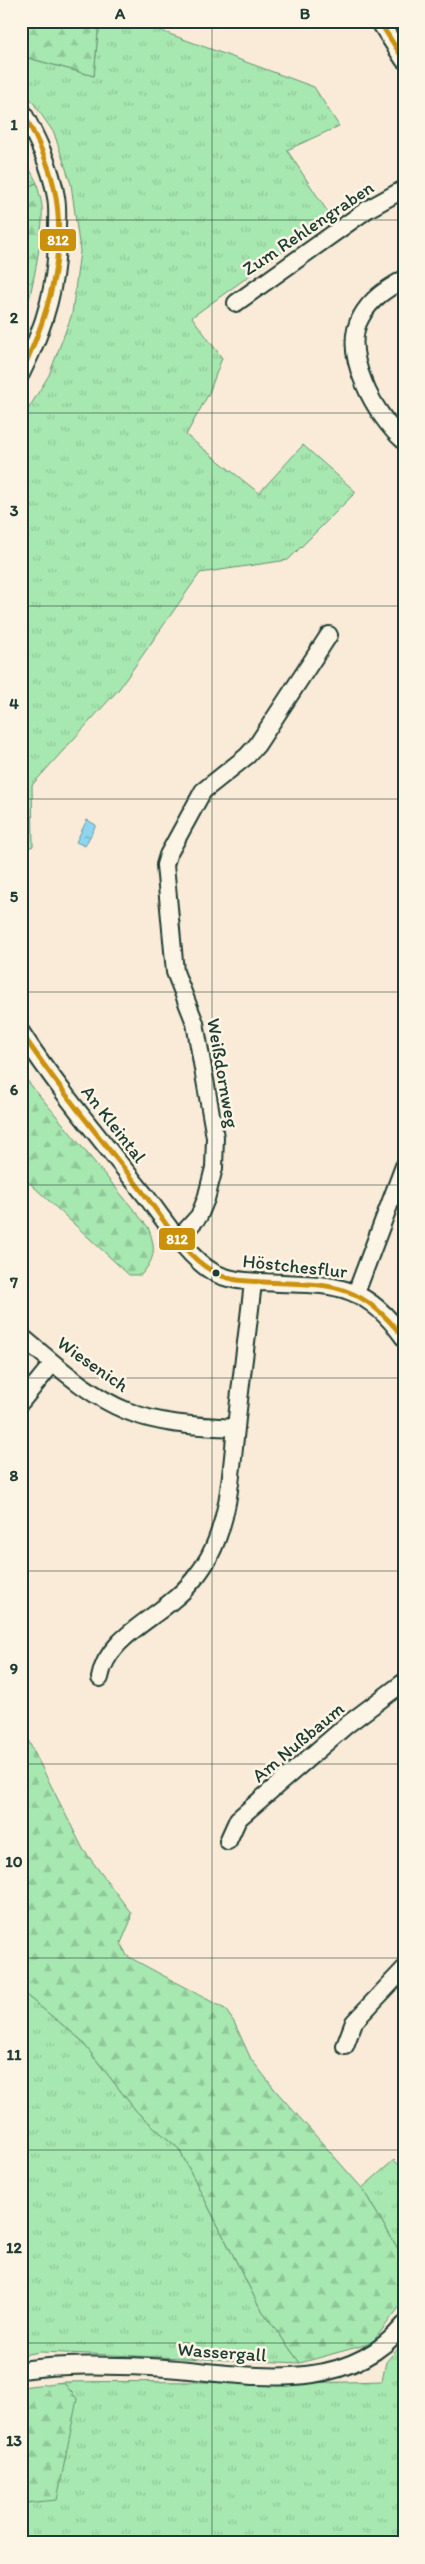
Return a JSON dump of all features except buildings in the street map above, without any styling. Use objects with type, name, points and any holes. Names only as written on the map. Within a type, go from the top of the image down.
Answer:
[{"type":"street","points":[[379,21],[404,60]]},
{"type":"street","points":[[21,109],[46,160],[57,198],[58,262],[49,305],[35,347],[21,374]]},
{"type":"street","name":"Zum Rehlengraben","points":[[236,303],[368,209],[404,189]]},
{"type":"street","points":[[404,279],[380,293],[368,304],[359,319],[356,335],[360,370],[370,400],[381,417],[404,441]]},
{"type":"street","name":"Weißdornweg","points":[[179,1238],[199,1216],[206,1199],[214,1168],[215,1137],[195,1023],[175,972],[165,865],[192,809],[203,791],[248,756],[257,745],[329,635]]},
{"type":"street","name":"An Kleintal","points":[[21,1032],[54,1079],[179,1238]]},
{"type":"street","points":[[356,1293],[404,1166]]},
{"type":"street","name":"Höstchesflur","points":[[179,1238],[202,1264],[212,1271],[236,1280],[333,1287],[356,1293],[378,1306],[404,1338]]},
{"type":"street","points":[[100,1678],[102,1664],[110,1652],[174,1599],[208,1558],[219,1535],[226,1507],[254,1282]]},
{"type":"street","name":"Wiesenich","points":[[21,1336],[94,1394],[128,1412],[166,1422],[236,1428]]},
{"type":"street","points":[[21,1402],[53,1363]]},
{"type":"street","name":"Am Nußbaum","points":[[228,1841],[238,1819],[348,1724],[404,1682]]},
{"type":"street","points":[[345,2046],[354,2022],[404,1969]]},
{"type":"street","name":"Wassergall","points":[[21,2370],[58,2365],[140,2367],[302,2377],[336,2370],[370,2357],[404,2325]]},
{"type":"green space","points":[[21,21],[99,21],[94,76],[21,56]]},
{"type":"green space","points":[[99,21],[134,21],[314,87],[339,126],[287,150],[331,217],[192,317],[222,358],[209,393],[186,435],[259,493],[303,445],[356,492],[288,560],[200,573],[119,689],[32,785],[33,846],[21,851],[21,421],[49,375],[72,314],[80,251],[71,184],[54,133],[21,85],[21,56],[94,76]]},
{"type":"green space","points":[[21,152],[37,183],[21,189]]},
{"type":"green space","points":[[37,183],[42,206],[41,232],[33,284],[21,326],[21,189]]},
{"type":"green space","points":[[21,1073],[148,1227],[153,1252],[150,1263],[141,1275],[129,1275],[21,1175]]},
{"type":"green space","points":[[21,1734],[28,1740],[83,1849],[131,1913],[130,1922],[121,1943],[127,1956],[225,2009],[234,2022],[251,2059],[276,2091],[362,2188],[404,2259],[404,2301],[372,2343],[300,2363],[259,2306],[179,2149],[137,2112],[80,2039],[21,1991]]},
{"type":"green space","points":[[21,1991],[80,2039],[137,2112],[179,2149],[259,2306],[300,2363],[41,2352],[21,2355]]},
{"type":"green space","points":[[394,2160],[404,2170],[404,2259],[362,2188]]},
{"type":"green space","points":[[404,2341],[404,2441],[400,2442],[404,2451],[404,2543],[21,2543],[21,2491],[25,2503],[77,2399],[63,2382],[302,2383],[382,2381],[386,2362]]},
{"type":"green space","points":[[63,2382],[77,2399],[57,2500],[25,2503],[21,2491],[21,2387]]},
{"type":"water","points":[[87,820],[96,825],[85,846],[76,842]]},
{"type":"transit line","name":"812","points":[[379,21],[404,60]]},
{"type":"transit line","name":"812","points":[[21,109],[48,167],[58,211],[59,235],[53,283],[47,306],[40,329],[21,373]]},
{"type":"transit line","name":"812","points":[[21,1032],[175,1236],[192,1256],[202,1264],[224,1277],[237,1280],[308,1284],[342,1290],[357,1296],[372,1306],[388,1319],[404,1338]]}]
